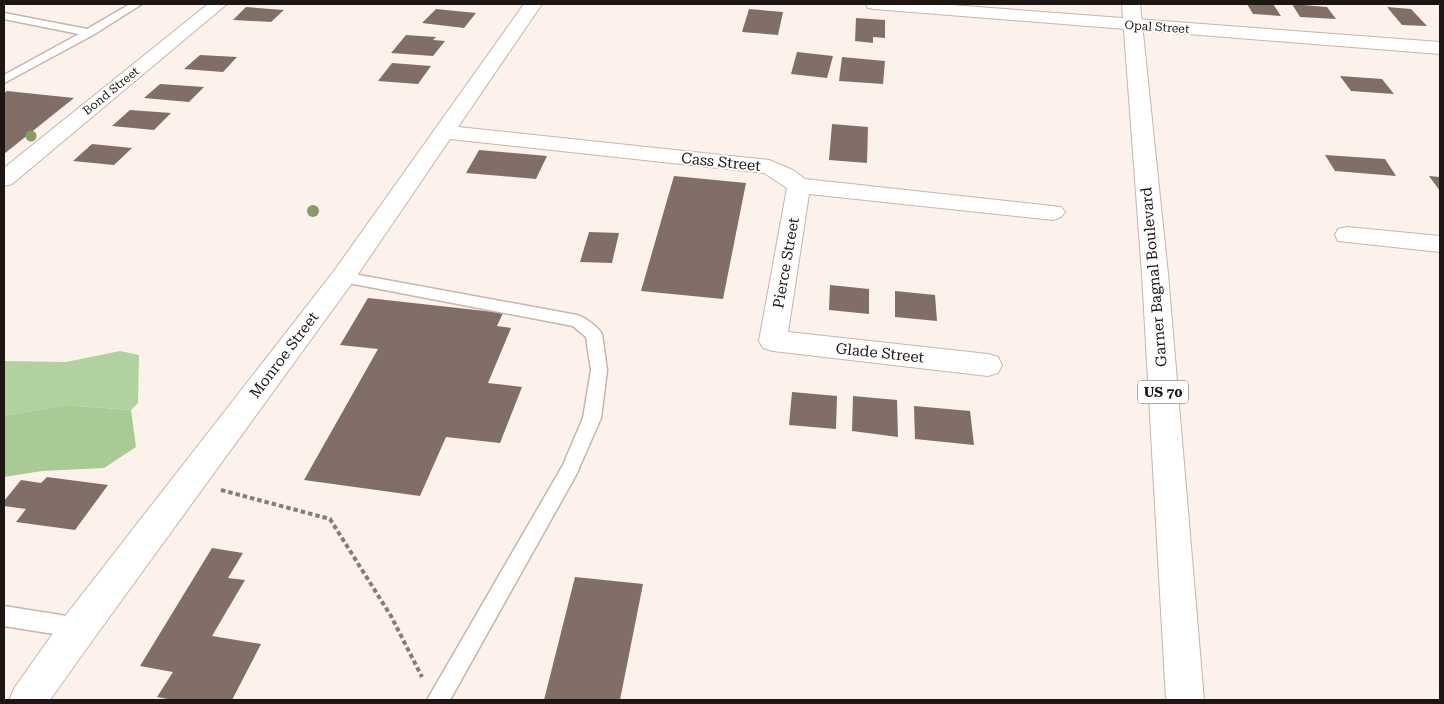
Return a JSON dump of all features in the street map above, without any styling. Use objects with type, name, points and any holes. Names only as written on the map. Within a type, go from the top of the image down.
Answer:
[{"type":"main road","name":"Bond Street","points":[[4,179],[218,4]]},
{"type":"main road","name":"Monroe Street","points":[[28,700],[79,628],[343,277],[533,4]]},
{"type":"main road","name":"Opal Street","points":[[874,4],[1131,14],[1440,48]]},
{"type":"main road","name":"Garner Bagnal Boulevard","points":[[1131,14],[1155,274],[1184,700]]},
{"type":"main road","name":"Cass Street","points":[[443,132],[768,167],[785,175],[799,186],[1053,212]]},
{"type":"main road","name":"Pierce Street","points":[[772,341],[799,186]]},
{"type":"main road","points":[[1347,234],[1440,244]]},
{"type":"main road","name":"Glade Street","points":[[772,341],[988,365]]},
{"type":"lane","points":[[4,80],[137,4]]},
{"type":"lane","points":[[4,16],[89,32]]},
{"type":"lane","points":[[343,277],[577,321],[594,334],[599,370],[592,418],[570,469],[438,700]]},
{"type":"lane","points":[[4,616],[79,628]]},
{"type":"path","points":[[188,482],[330,519],[365,571],[414,658],[425,684]]},
{"type":"green space","points":[[120,351],[139,355],[138,403],[131,410],[65,405],[4,416],[4,361],[66,362]]},
{"type":"green space","points":[[65,405],[131,410],[136,447],[104,468],[42,471],[4,477],[4,416]]},
{"type":"building","points":[[1247,4],[1273,4],[1281,16],[1253,14]]},
{"type":"building","points":[[1292,4],[1327,7],[1336,19],[1300,17]]},
{"type":"building","points":[[246,7],[284,10],[271,22],[233,20]]},
{"type":"building","points":[[1387,7],[1411,9],[1427,26],[1402,25]]},
{"type":"building","points":[[436,9],[476,13],[464,28],[422,23]]},
{"type":"building","points":[[749,9],[783,12],[778,35],[742,32]]},
{"type":"building","points":[[856,18],[885,20],[885,38],[873,37],[873,43],[855,41]]},
{"type":"building","points":[[406,35],[436,37],[433,40],[445,41],[433,56],[391,53]]},
{"type":"building","points":[[797,52],[833,56],[827,78],[791,74]]},
{"type":"building","points":[[200,55],[237,57],[223,72],[184,69]]},
{"type":"building","points":[[842,57],[885,61],[883,84],[839,81]]},
{"type":"building","points":[[392,63],[431,66],[418,84],[378,81]]},
{"type":"building","points":[[1340,76],[1382,79],[1394,94],[1351,91]]},
{"type":"building","points":[[160,84],[204,87],[189,102],[144,98]]},
{"type":"building","points":[[7,91],[74,98],[4,154],[4,93]]},
{"type":"building","points":[[130,110],[171,113],[154,130],[112,126]]},
{"type":"building","points":[[832,124],[868,127],[867,163],[829,160]]},
{"type":"building","points":[[92,144],[132,148],[114,165],[73,161]]},
{"type":"building","points":[[479,150],[547,156],[536,179],[466,173]]},
{"type":"building","points":[[1325,155],[1385,159],[1396,176],[1335,171]]},
{"type":"building","points":[[674,176],[746,183],[723,299],[641,291]]},
{"type":"building","points":[[1429,176],[1440,177],[1440,191]]},
{"type":"building","points":[[589,232],[619,233],[612,263],[580,262]]},
{"type":"building","points":[[830,285],[869,289],[869,314],[829,310]]},
{"type":"building","points":[[895,291],[935,295],[937,321],[895,317]]},
{"type":"building","points":[[368,298],[503,313],[497,326],[511,328],[488,383],[522,387],[500,443],[446,437],[420,496],[304,480],[378,349],[340,345]]},
{"type":"building","points":[[792,392],[837,396],[836,429],[789,425]]},
{"type":"building","points":[[853,396],[897,400],[898,437],[852,431]]},
{"type":"building","points":[[914,406],[970,411],[974,445],[915,439]]},
{"type":"building","points":[[47,477],[108,485],[75,530],[16,522],[26,509],[4,506],[4,501],[21,480],[41,483]]},
{"type":"building","points":[[212,548],[243,553],[228,578],[245,580],[212,636],[261,644],[232,700],[173,700],[157,697],[173,672],[140,666]]},
{"type":"building","points":[[575,577],[643,584],[620,700],[544,700]]}]
